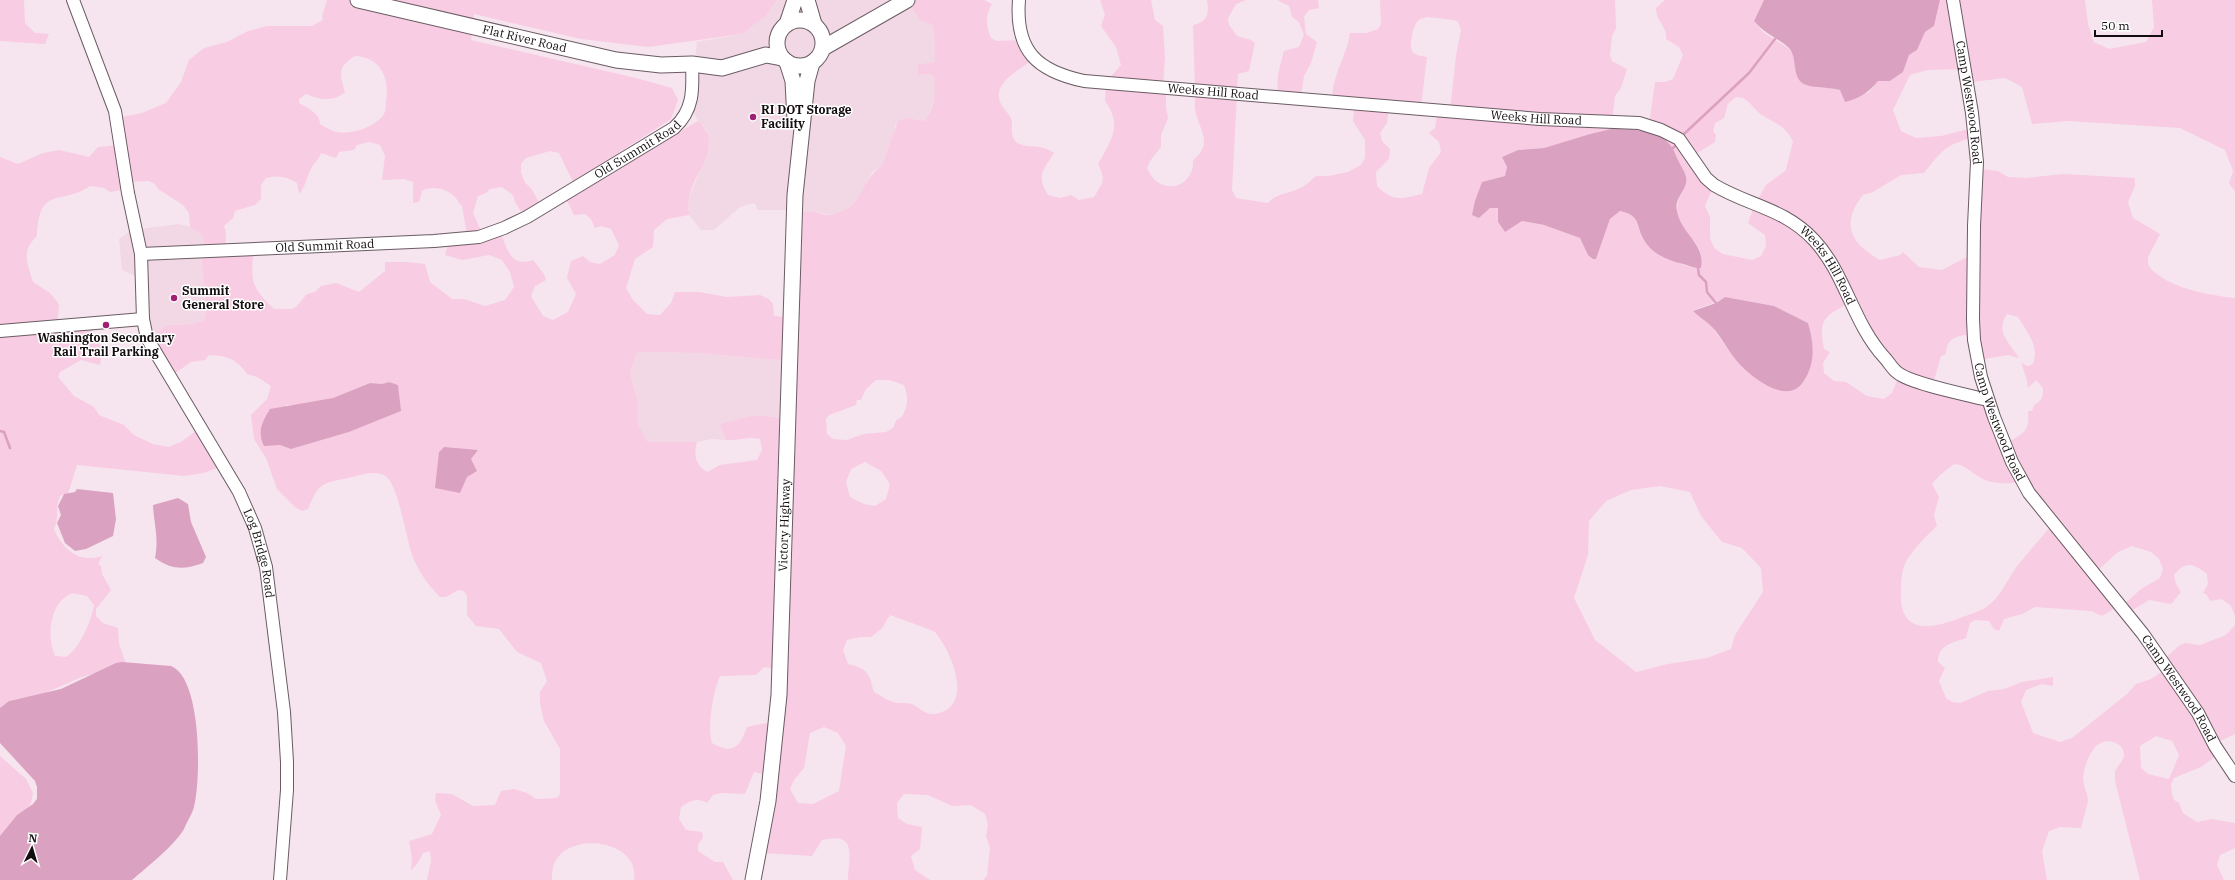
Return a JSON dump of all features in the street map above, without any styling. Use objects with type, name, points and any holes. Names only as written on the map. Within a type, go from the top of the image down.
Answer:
[{"type":"main road","name":"Flat River Road","points":[[358,0],[600,57],[661,65],[692,64],[722,68],[766,55],[785,60]]},
{"type":"main road","points":[[795,0],[782,30],[778,51],[785,60],[795,66],[812,63],[819,57],[823,48],[823,37],[816,26],[807,0]]},
{"type":"main road","points":[[782,30],[801,20],[816,26],[835,29],[906,0]]},
{"type":"main road","points":[[823,48],[906,0]]},
{"type":"main road","name":"Flat River Road","points":[[692,64],[742,54],[762,46],[782,30]]},
{"type":"main road","name":"Victory Highway","points":[[785,60],[793,81],[797,167]]},
{"type":"main road","name":"Victory Highway","points":[[753,880],[763,833],[772,767],[779,695],[797,167],[807,81],[812,63]]},
{"type":"street","points":[[73,0],[115,111],[128,193],[141,254]]},
{"type":"street","name":"Weeks Hill Road","points":[[1019,0],[1021,34],[1025,44],[1037,62],[1056,74],[1084,81],[1540,119],[1621,121],[1639,123],[1661,130],[1679,139],[1706,178],[1714,185],[1786,216],[1811,236],[1829,260],[1854,307],[1864,330],[1879,351],[1898,373],[1916,380],[1988,400]]},
{"type":"street","name":"Camp Westwood Road","points":[[1953,0],[1976,146],[1977,179],[1974,226],[1973,319],[1981,377],[1988,400],[2012,462],[2029,493],[2143,634],[2198,713],[2221,756],[2235,776]]},
{"type":"street","name":"Old Summit Road","points":[[141,254],[434,241],[470,238],[495,232],[527,216],[674,128],[685,117],[690,108],[693,83],[692,64]]},
{"type":"street","name":"Log Bridge Road","points":[[141,254],[143,319],[147,338],[248,511],[266,567],[284,712],[287,762],[287,790],[280,880]]},
{"type":"street","points":[[0,331],[143,319]]},
{"type":"shaded area","points":[[0,0],[24,0],[25,23],[35,33],[49,34],[45,44],[0,41]]},
{"type":"shaded area","points":[[327,0],[777,0],[766,16],[742,34],[648,47],[581,39],[474,14],[471,40],[636,78],[672,88],[678,100],[671,119],[573,182],[559,153],[550,151],[526,158],[521,164],[521,172],[525,183],[531,188],[541,206],[524,216],[515,202],[513,195],[502,187],[490,189],[486,193],[478,196],[473,213],[483,235],[500,231],[507,250],[514,259],[525,262],[533,260],[544,274],[546,280],[535,286],[531,296],[543,316],[553,320],[568,312],[576,294],[567,278],[571,261],[583,256],[590,262],[600,264],[615,255],[619,245],[611,229],[601,226],[595,228],[591,219],[585,214],[574,215],[566,199],[698,121],[706,131],[709,140],[705,159],[691,189],[689,215],[667,219],[654,230],[653,247],[635,259],[626,288],[633,300],[647,314],[660,315],[671,303],[675,292],[699,292],[727,297],[760,295],[769,299],[773,304],[774,316],[793,318],[797,212],[815,212],[828,215],[841,212],[850,207],[856,201],[869,179],[882,166],[898,121],[908,118],[925,121],[933,104],[935,95],[934,76],[929,74],[918,75],[918,64],[935,62],[934,27],[930,23],[921,21],[909,4],[913,0],[984,0],[992,4],[987,17],[988,30],[991,38],[997,41],[1023,40],[1034,59],[1008,77],[1003,83],[999,96],[1001,104],[1011,119],[1012,134],[1016,142],[1019,144],[1044,148],[1054,153],[1042,173],[1042,183],[1048,195],[1060,198],[1071,195],[1079,200],[1094,197],[1100,188],[1103,178],[1098,164],[1111,140],[1114,125],[1110,110],[1105,101],[1106,82],[1121,65],[1116,47],[1101,26],[1105,15],[1100,0],[1151,0],[1155,20],[1163,26],[1165,57],[1163,86],[1166,88],[1166,107],[1168,118],[1161,135],[1161,147],[1150,161],[1147,168],[1153,178],[1160,184],[1176,186],[1183,183],[1188,177],[1192,169],[1193,160],[1200,154],[1204,141],[1195,107],[1197,90],[1195,88],[1193,25],[1202,22],[1205,19],[1208,9],[1207,0],[1246,0],[1236,4],[1228,18],[1229,25],[1237,36],[1251,40],[1255,43],[1249,71],[1238,74],[1232,190],[1236,198],[1268,203],[1280,195],[1299,189],[1316,176],[1328,176],[1348,172],[1361,165],[1365,158],[1365,140],[1353,121],[1355,103],[1332,99],[1337,73],[1346,50],[1350,33],[1367,33],[1378,29],[1381,24],[1380,0],[1615,0],[1616,28],[1612,36],[1610,55],[1612,61],[1627,69],[1621,88],[1615,96],[1611,129],[1544,148],[1518,150],[1502,157],[1507,167],[1505,176],[1482,182],[1479,218],[1490,208],[1499,208],[1498,222],[1505,232],[1522,221],[1544,225],[1580,238],[1596,259],[1610,219],[1620,211],[1627,213],[1635,219],[1644,240],[1648,245],[1662,255],[1687,266],[1701,268],[1701,256],[1698,247],[1680,222],[1677,212],[1679,200],[1686,183],[1673,148],[1648,132],[1655,82],[1665,82],[1673,79],[1683,55],[1679,47],[1666,39],[1665,31],[1658,17],[1656,8],[1665,0],[1764,0],[1754,21],[1763,32],[1788,48],[1794,55],[1797,77],[1805,85],[1868,93],[1878,81],[1890,81],[1903,72],[1909,55],[1917,50],[1925,32],[1934,26],[1940,0],[2085,0],[2088,24],[2094,42],[2109,49],[2146,42],[2154,27],[2152,0],[2235,0],[2235,191],[2229,184],[2233,171],[2225,150],[2180,128],[2068,121],[2032,124],[2022,87],[2005,78],[1972,82],[1964,69],[1927,70],[1910,75],[1893,110],[1901,131],[1916,138],[1941,136],[1969,129],[1975,137],[1945,149],[1924,173],[1901,175],[1873,192],[1863,195],[1856,205],[1852,215],[1851,224],[1852,232],[1856,240],[1870,254],[1880,260],[1900,255],[1903,252],[1919,267],[1942,270],[1975,253],[1982,169],[1998,171],[2008,177],[2026,178],[2063,174],[2135,178],[2135,186],[2128,202],[2133,218],[2160,234],[2148,257],[2148,265],[2156,273],[2176,285],[2212,295],[2235,298],[2235,616],[2231,606],[2222,599],[2210,601],[2206,594],[2203,593],[2208,584],[2207,574],[2190,565],[2182,567],[2174,575],[2176,584],[2181,592],[2171,604],[2149,600],[2128,613],[2123,605],[2141,589],[2160,578],[2163,569],[2159,559],[2151,552],[2132,546],[2118,552],[2096,572],[2120,605],[2102,616],[2091,611],[2035,607],[2022,614],[2004,619],[1999,631],[1994,629],[1989,621],[1975,620],[1970,623],[1966,638],[1951,643],[1943,648],[1940,652],[1938,662],[1945,668],[1939,681],[1946,698],[1952,702],[1960,703],[1988,691],[2004,689],[2022,682],[2053,677],[2053,686],[2042,684],[2026,690],[2021,702],[2033,733],[2060,742],[2072,738],[2127,694],[2136,684],[2151,679],[2166,669],[2163,660],[2180,645],[2185,643],[2200,645],[2226,635],[2235,625],[2235,734],[2218,742],[2219,754],[2201,767],[2174,778],[2171,784],[2174,800],[2179,803],[2183,813],[2197,822],[2212,819],[2235,823],[2235,848],[2220,855],[2217,865],[2224,880],[2140,880],[2115,781],[2115,772],[2122,761],[2124,753],[2119,745],[2108,741],[2099,743],[2087,761],[2083,781],[2088,801],[2081,828],[2060,827],[2049,831],[2042,851],[2047,880],[983,880],[987,876],[990,848],[986,836],[988,825],[985,814],[971,805],[952,806],[928,795],[904,794],[897,803],[898,818],[907,824],[922,827],[920,849],[911,856],[915,870],[930,880],[848,880],[850,855],[849,848],[842,839],[834,838],[822,840],[812,856],[763,853],[772,776],[754,772],[745,794],[722,793],[713,795],[707,803],[700,800],[694,800],[681,807],[679,819],[686,830],[702,832],[703,838],[698,844],[698,851],[715,862],[723,862],[733,880],[634,880],[633,866],[626,855],[614,848],[600,844],[585,844],[571,847],[560,855],[553,867],[552,880],[427,880],[431,861],[430,851],[423,853],[417,864],[411,870],[412,858],[409,841],[432,834],[441,815],[435,800],[436,793],[452,794],[473,806],[495,805],[501,791],[514,789],[527,793],[536,799],[557,798],[560,794],[560,749],[544,721],[540,703],[540,692],[547,681],[541,663],[517,652],[499,629],[476,626],[467,615],[467,596],[464,591],[458,590],[446,597],[440,597],[432,589],[414,560],[398,500],[389,480],[384,475],[375,473],[366,474],[326,484],[318,489],[308,509],[302,511],[296,508],[277,489],[266,458],[254,439],[251,415],[267,399],[271,386],[257,377],[247,374],[231,359],[215,355],[209,355],[205,360],[191,362],[171,376],[150,336],[168,325],[194,324],[204,320],[207,309],[201,255],[205,252],[203,236],[190,227],[189,213],[183,205],[158,189],[155,184],[149,181],[129,182],[127,189],[110,192],[104,188],[90,186],[80,192],[54,199],[47,203],[42,209],[37,236],[32,241],[27,252],[27,263],[33,282],[50,293],[59,304],[57,331],[92,329],[93,335],[103,348],[100,365],[81,360],[60,372],[58,377],[74,396],[94,407],[99,415],[124,425],[134,435],[153,444],[168,447],[181,442],[200,428],[222,466],[204,473],[184,476],[77,465],[68,494],[61,495],[59,499],[57,521],[54,529],[62,543],[73,553],[86,558],[102,556],[98,564],[101,566],[102,574],[111,590],[96,609],[96,616],[103,623],[118,628],[119,644],[126,664],[82,677],[45,693],[11,700],[0,714],[0,157],[18,164],[43,153],[59,150],[89,157],[98,147],[121,145],[117,118],[142,113],[166,103],[181,82],[189,60],[204,48],[227,42],[248,31],[267,26],[312,26],[323,20],[322,16]],"holes":[[[1428,17],[1454,20],[1458,22],[1461,30],[1456,56],[1450,110],[1438,110],[1435,128],[1429,133],[1439,142],[1441,152],[1429,168],[1422,194],[1398,198],[1388,195],[1377,186],[1376,172],[1389,159],[1390,149],[1382,141],[1380,133],[1387,123],[1389,107],[1421,106],[1427,57],[1419,56],[1413,53],[1411,48],[1412,35],[1415,26],[1421,19]],[[355,56],[364,57],[371,60],[382,71],[385,78],[387,93],[385,111],[380,119],[363,129],[343,133],[333,131],[320,124],[318,117],[299,103],[299,99],[306,94],[316,98],[331,99],[345,92],[341,75],[345,63]],[[1736,97],[1740,97],[1747,101],[1762,115],[1783,128],[1790,135],[1793,141],[1786,170],[1766,185],[1755,204],[1748,223],[1765,235],[1766,246],[1761,256],[1752,260],[1723,254],[1714,248],[1710,238],[1710,217],[1705,206],[1714,185],[1693,156],[1715,142],[1716,135],[1713,131],[1715,123],[1724,118],[1728,104]],[[369,142],[380,145],[385,156],[382,180],[404,179],[413,182],[413,203],[419,202],[422,191],[430,188],[447,191],[454,196],[462,206],[468,240],[449,241],[445,255],[462,260],[489,255],[502,260],[510,272],[514,287],[505,300],[485,306],[464,299],[452,299],[430,282],[425,264],[385,262],[385,271],[359,292],[336,283],[321,286],[315,292],[307,294],[296,307],[291,309],[274,309],[261,296],[254,284],[252,271],[253,253],[225,251],[226,232],[224,226],[233,218],[235,211],[255,205],[261,199],[261,185],[266,178],[282,177],[289,179],[297,183],[299,194],[309,172],[321,153],[336,158],[339,152],[354,150],[357,145]],[[1725,297],[1774,306],[1808,323],[1752,375],[1736,361],[1712,327],[1693,311]],[[1851,302],[1900,373],[1892,393],[1884,399],[1867,396],[1846,382],[1834,381],[1824,373],[1823,363],[1830,352],[1824,349],[1822,331],[1823,324],[1829,315]],[[2007,314],[2018,317],[2032,340],[2035,352],[2032,365],[2027,366],[2021,362],[2028,388],[2036,380],[2043,388],[2042,396],[2039,402],[2034,405],[2032,411],[2028,411],[2027,428],[2022,434],[2007,443],[1984,398],[1933,384],[1941,356],[1946,354],[1951,340],[1958,336],[1973,334],[1979,360],[2008,355],[2019,358],[2003,332],[2002,326]],[[637,352],[697,353],[792,361],[789,419],[755,415],[720,424],[726,440],[752,438],[760,439],[762,450],[757,460],[720,465],[707,472],[700,466],[696,459],[695,451],[697,442],[647,442],[637,422],[638,403],[630,373]],[[876,380],[889,380],[904,385],[906,389],[907,398],[905,410],[901,418],[897,419],[893,428],[886,432],[864,434],[847,440],[833,439],[827,434],[826,419],[829,415],[856,405],[857,400],[861,400],[866,389]],[[389,382],[400,411],[349,432],[291,449],[280,445],[286,405],[301,405],[333,398],[370,383],[382,384]],[[865,462],[881,471],[890,484],[886,499],[875,506],[864,504],[850,497],[846,482],[851,469]],[[1954,464],[1959,465],[1990,482],[2023,482],[2055,521],[2014,570],[2000,594],[1991,604],[1979,611],[1948,622],[1926,626],[1917,625],[1910,621],[1904,614],[1901,603],[1903,568],[1915,548],[1937,526],[1934,515],[1939,497],[1932,484],[1940,475]],[[1660,486],[1690,492],[1701,516],[1722,542],[1742,548],[1761,568],[1763,592],[1735,635],[1731,649],[1707,658],[1668,664],[1636,672],[1595,640],[1574,598],[1588,555],[1589,521],[1606,501],[1631,490]],[[72,593],[87,596],[94,605],[84,634],[76,647],[66,657],[55,656],[52,648],[51,629],[55,611],[65,597]],[[890,615],[935,632],[948,652],[953,664],[957,690],[955,701],[947,709],[932,714],[926,713],[912,704],[895,703],[885,699],[874,692],[871,680],[864,670],[848,664],[843,650],[847,640],[860,637],[871,637],[882,628]],[[764,667],[780,669],[776,721],[747,727],[742,740],[735,747],[719,747],[712,743],[710,719],[715,691],[720,676],[756,675]],[[824,727],[838,733],[846,746],[839,791],[813,804],[798,803],[790,789],[794,780],[804,768],[810,733]],[[2156,736],[2172,741],[2179,755],[2169,779],[2148,774],[2141,768],[2140,746]]]},
{"type":"shaded area","points":[[777,0],[913,0],[934,27],[935,62],[918,64],[918,75],[929,74],[934,76],[936,98],[925,121],[908,118],[895,125],[893,138],[882,166],[872,172],[860,196],[845,211],[829,215],[816,212],[797,212],[795,210],[757,210],[756,205],[753,203],[740,207],[714,230],[701,230],[689,215],[689,199],[709,147],[706,129],[698,121],[690,105],[697,42],[742,34],[766,16]]},
{"type":"shaded area","points":[[1277,0],[1318,0],[1319,8],[1309,10],[1304,17],[1306,34],[1317,42],[1311,63],[1304,76],[1301,96],[1277,95],[1278,74],[1284,51],[1299,47],[1304,35],[1299,22],[1292,17],[1289,6]]},
{"type":"shaded area","points":[[1764,0],[1940,0],[1934,26],[1925,32],[1917,50],[1909,55],[1903,72],[1890,81],[1878,81],[1871,89],[1855,99],[1845,102],[1840,90],[1810,86],[1801,82],[1796,73],[1793,56],[1788,47],[1762,29],[1754,21]]},
{"type":"shaded area","points":[[1611,129],[1637,130],[1654,134],[1668,142],[1673,149],[1685,174],[1686,180],[1685,187],[1676,207],[1679,219],[1697,245],[1700,252],[1702,260],[1701,268],[1672,261],[1656,253],[1641,235],[1635,218],[1620,211],[1610,219],[1596,259],[1593,259],[1588,255],[1580,238],[1544,225],[1522,221],[1505,232],[1498,222],[1498,208],[1490,208],[1479,218],[1472,215],[1482,182],[1505,176],[1507,167],[1502,157],[1518,150],[1544,148]]},
{"type":"shaded area","points":[[179,224],[190,227],[203,236],[205,252],[201,255],[207,309],[204,320],[194,324],[168,325],[150,336],[142,279],[122,270],[119,239],[131,230]]},
{"type":"shaded area","points":[[1725,297],[1774,306],[1808,323],[1812,338],[1812,361],[1803,382],[1796,389],[1787,391],[1778,390],[1758,380],[1741,366],[1712,327],[1693,311],[1716,303]]},
{"type":"shaded area","points":[[637,352],[697,353],[792,361],[789,419],[755,415],[720,424],[726,440],[712,439],[697,442],[646,442],[637,422],[638,403],[630,373]]},
{"type":"shaded area","points":[[389,382],[398,385],[401,411],[349,432],[291,449],[280,445],[264,446],[261,436],[261,427],[270,409],[333,398],[370,383],[382,384]]},
{"type":"shaded area","points":[[444,447],[478,450],[471,459],[477,471],[467,477],[460,493],[435,488],[439,452]]},
{"type":"shaded area","points":[[77,489],[113,493],[116,519],[113,536],[86,549],[75,551],[65,543],[57,523],[61,515],[58,506],[64,494],[75,492]]},
{"type":"shaded area","points":[[178,498],[188,504],[191,522],[206,557],[203,563],[184,568],[167,565],[155,558],[156,538],[153,505]]},
{"type":"shaded area","points":[[122,662],[171,666],[181,674],[189,689],[197,730],[198,775],[194,807],[184,829],[167,849],[132,880],[0,880],[0,836],[17,815],[33,804],[37,799],[37,787],[35,781],[0,743],[0,708],[9,701],[61,689],[116,663]]},
{"type":"shaded area","points":[[0,756],[26,779],[33,793],[31,803],[8,836],[0,853]]},
{"type":"waterway","points":[[1684,134],[1749,73],[1775,39]]},
{"type":"waterway","points":[[1698,268],[1699,275],[1706,282],[1707,292],[1716,303]]},
{"type":"waterway","points":[[0,431],[4,432],[10,448]]},
{"type":"place","name":"RI DOT Storage Facility","points":[[753,117]]},
{"type":"place","name":"Summit General Store","points":[[174,298]]},
{"type":"place","name":"Washington Secondary Rail Trail Parking","points":[[106,325]]}]
